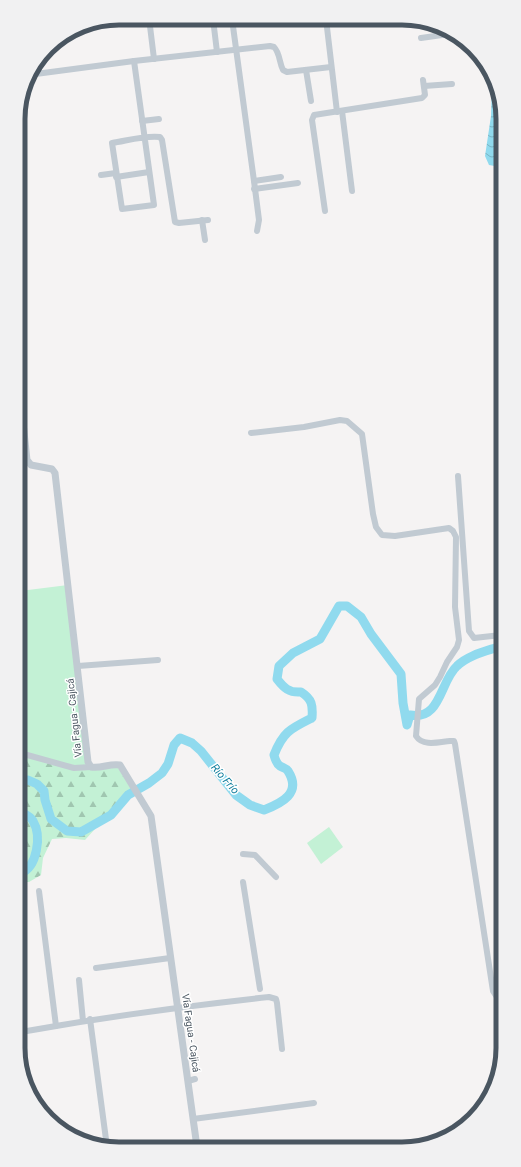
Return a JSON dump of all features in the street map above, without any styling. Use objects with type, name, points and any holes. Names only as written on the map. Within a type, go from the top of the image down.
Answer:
[{"type":"street","points":[[151,25],[154,59]]},
{"type":"street","points":[[213,25],[217,52]]},
{"type":"street","points":[[233,25],[259,220],[257,230]]},
{"type":"street","points":[[327,25],[331,67],[340,111],[352,191]]},
{"type":"street","points":[[421,38],[443,35]]},
{"type":"street","points":[[38,73],[134,61],[274,47],[277,51],[283,70],[287,72],[331,67]]},
{"type":"street","points":[[134,61],[144,139],[154,205],[122,209],[112,143],[144,139],[156,137],[160,137],[162,140],[175,222],[205,220],[205,240]]},
{"type":"street","points":[[306,70],[311,101]]},
{"type":"street","points":[[325,211],[312,120],[314,115],[422,98],[425,95],[424,83],[452,84]]},
{"type":"street","points":[[142,121],[159,119]]},
{"type":"street","points":[[100,175],[149,172]]},
{"type":"street","points":[[254,181],[281,176]]},
{"type":"street","points":[[254,189],[298,183]]},
{"type":"street","points":[[251,433],[304,427],[340,420],[347,421],[362,434],[373,514],[376,527],[382,535],[395,536],[439,528],[449,528],[453,531],[456,537],[455,607],[459,640],[457,647],[435,685],[419,699],[416,711],[416,736],[419,741],[424,743],[454,741],[471,866],[492,991],[496,996]]},
{"type":"street","name":"Vía Fagua - Cajicá","points":[[25,441],[27,460],[31,464],[52,469],[54,473],[78,666],[88,762],[91,767],[120,765],[151,816],[196,1142]]},
{"type":"street","points":[[458,476],[469,631],[474,638],[496,636]]},
{"type":"street","points":[[78,666],[158,660]]},
{"type":"street","points":[[25,754],[74,768],[91,767]]},
{"type":"street","points":[[243,854],[255,855],[276,877]]},
{"type":"street","points":[[243,882],[260,989]]},
{"type":"street","points":[[39,891],[56,1026]]},
{"type":"street","points":[[96,968],[170,958]]},
{"type":"street","points":[[79,980],[83,1021]]},
{"type":"street","points":[[25,1031],[90,1019],[177,1006],[272,997],[276,999],[277,1003],[282,1049]]},
{"type":"street","points":[[90,1019],[106,1141]]},
{"type":"street","points":[[188,1081],[195,1079]]},
{"type":"street","points":[[193,1119],[314,1103]]},
{"type":"green space","points":[[68,585],[88,762],[86,768],[25,754],[25,590]]},
{"type":"green space","points":[[25,754],[65,766],[116,764],[133,792],[123,799],[111,815],[96,824],[95,829],[85,840],[66,838],[52,839],[43,858],[41,875],[29,882],[25,882]]},
{"type":"green space","points":[[329,827],[343,847],[321,864],[307,843]]},
{"type":"water","points":[[492,91],[496,119],[496,166],[489,165],[485,156],[491,116]]},
{"type":"waterway","name":"Río Frío","points":[[25,780],[28,780],[37,784],[44,791],[45,800],[51,819],[67,831],[81,832],[111,815],[128,795],[149,783],[162,773],[168,764],[174,745],[180,738],[192,743],[201,751],[236,795],[250,805],[264,810],[277,804],[288,796],[293,785],[288,771],[277,763],[274,755],[277,747],[288,732],[312,718],[312,706],[308,697],[301,692],[293,692],[287,689],[277,679],[279,666],[293,653],[320,639],[339,606],[347,606],[361,617],[371,634],[401,674],[403,703],[407,725],[410,715],[420,715],[428,712],[434,706],[451,673],[461,662],[496,648]]},
{"type":"waterway","name":"Río Frío","points":[[25,814],[33,821],[36,827],[37,835],[34,858],[25,871]]}]
